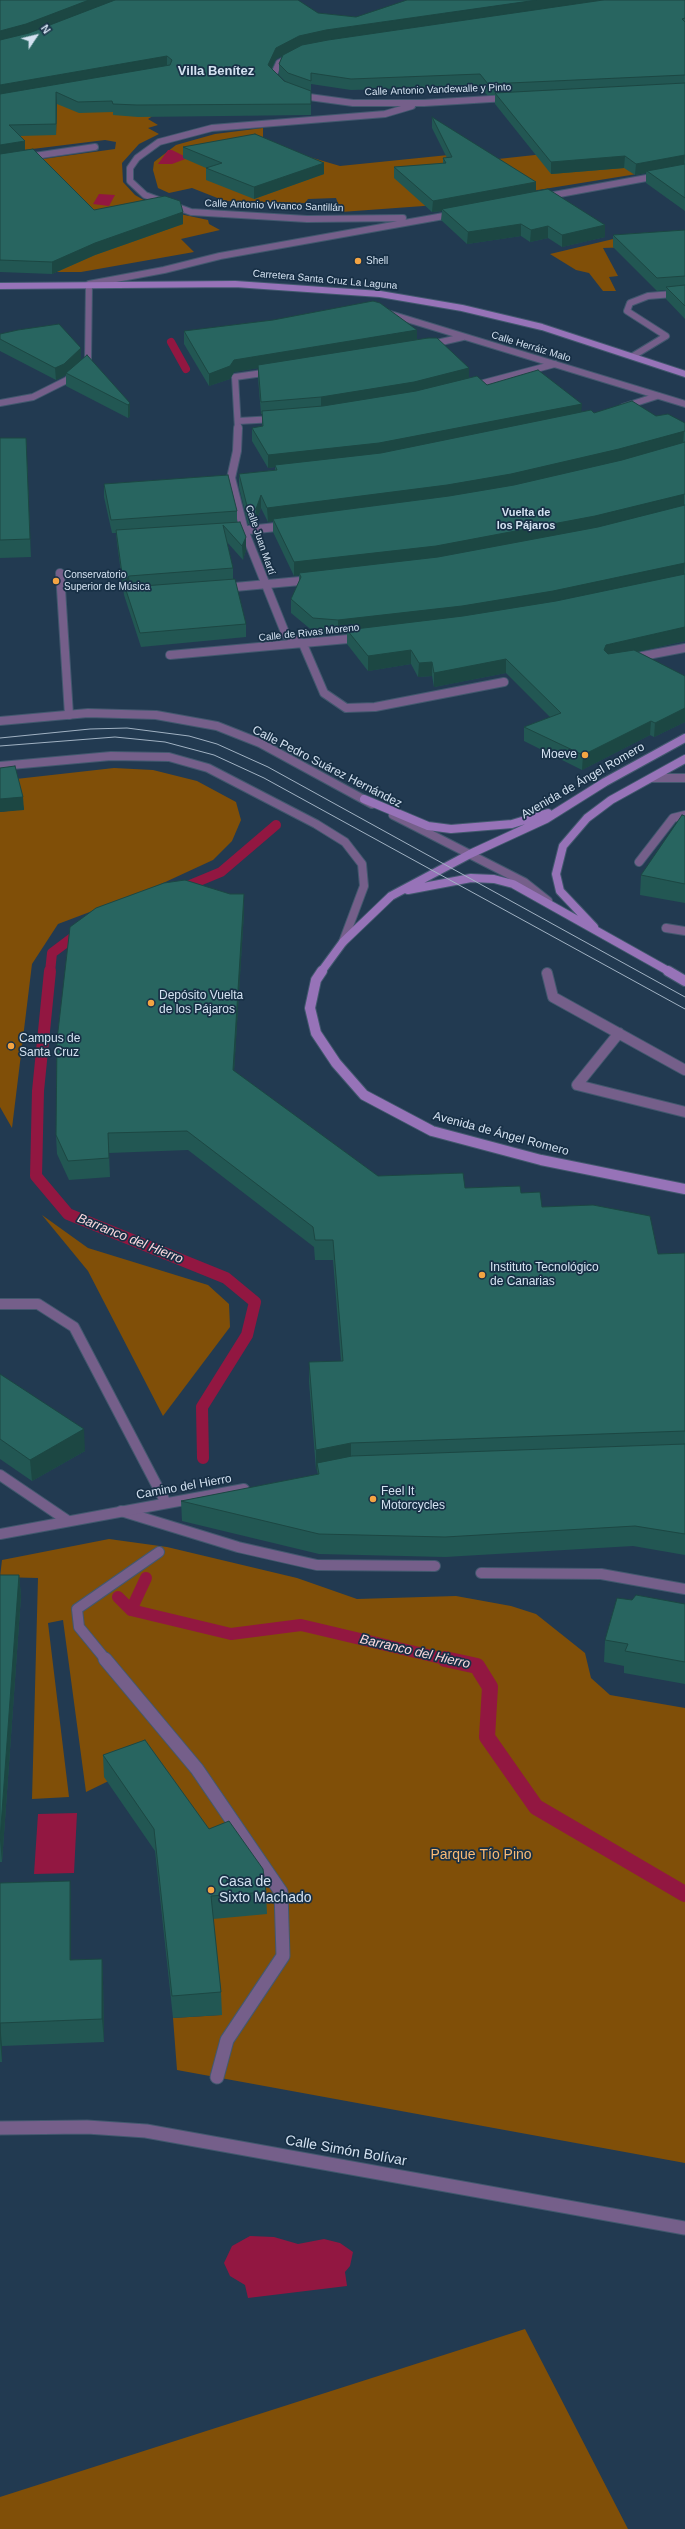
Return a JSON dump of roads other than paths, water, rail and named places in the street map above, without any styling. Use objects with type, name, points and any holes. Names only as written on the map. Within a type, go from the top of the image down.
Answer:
[{"type":"main road","name":"Carretera Santa Cruz La Laguna","points":[[0,286],[89,284],[235,284],[380,294],[462,308],[528,324],[633,356],[685,374]]},
{"type":"main road","name":"Avenida de Ángel Romero","points":[[685,738],[546,819],[470,854],[391,896],[343,942],[316,980],[310,1008],[320,1039],[336,1064],[364,1095],[432,1131],[541,1160],[685,1189]]},
{"type":"main road","points":[[602,935],[560,891],[556,874],[563,846],[588,818],[612,800],[685,760]]},
{"type":"main road","points":[[364,799],[428,826],[451,829],[512,824],[560,810]]},
{"type":"main road","points":[[391,896],[437,883],[471,878],[494,879],[513,884],[685,981]]},
{"type":"street","name":"Calle Antonio Vandewalle y Pinto","points":[[300,52],[279,63],[273,76],[289,89],[309,97],[353,103],[424,103],[511,98]]},
{"type":"street","name":"Calle Antonio Vivanco Santillán","points":[[424,103],[385,114],[242,124],[190,133],[159,142],[137,158],[130,168],[130,181],[145,195],[162,203],[198,213],[306,219],[436,217]]},
{"type":"street","points":[[0,161],[95,147]]},
{"type":"street","points":[[537,198],[685,171]]},
{"type":"street","points":[[0,403],[32,397],[67,380],[88,361],[89,284],[164,270],[220,256],[459,213]]},
{"type":"street","points":[[633,356],[666,336],[627,311],[630,303],[648,296],[685,293]]},
{"type":"street","name":"Calle Herráiz Malo","points":[[379,311],[685,404]]},
{"type":"street","points":[[422,346],[463,337]]},
{"type":"street","points":[[463,388],[555,364]]},
{"type":"street","name":"Calle Juan Martí","points":[[280,370],[235,377],[238,421],[237,451],[231,478],[244,530],[286,635],[303,644]]},
{"type":"street","points":[[613,411],[657,396]]},
{"type":"street","points":[[238,421],[283,419]]},
{"type":"street","points":[[228,531],[295,524]]},
{"type":"street","points":[[60,573],[69,715]]},
{"type":"street","points":[[218,589],[318,579]]},
{"type":"street","name":"Calle de Rivas Moreno","points":[[170,655],[303,644],[366,637]]},
{"type":"street","points":[[303,644],[324,693],[346,708],[375,707],[504,682]]},
{"type":"street","points":[[624,660],[685,648]]},
{"type":"street","name":"Calle Pedro Suárez Hernández","points":[[0,721],[88,713],[156,715],[217,726],[260,743],[470,854]]},
{"type":"street","points":[[0,766],[111,756],[170,757],[208,768],[316,824],[345,842],[362,864],[364,886],[343,942]]},
{"type":"street","points":[[653,778],[685,778]]},
{"type":"street","points":[[639,862],[673,818],[685,815]]},
{"type":"street","points":[[470,854],[524,882],[555,907]]},
{"type":"street","points":[[666,928],[685,931]]},
{"type":"street","points":[[548,973],[553,997],[685,1070]]},
{"type":"street","points":[[619,1033],[576,1085],[685,1112]]},
{"type":"street","points":[[0,1304],[38,1304],[74,1327],[166,1503]]},
{"type":"street","points":[[0,1475],[68,1521]]},
{"type":"street","name":"Camino del Hierro","points":[[0,1534],[258,1487]]},
{"type":"street","points":[[121,1511],[238,1547],[317,1565],[435,1566]]},
{"type":"street","points":[[159,1552],[77,1610],[79,1627],[197,1769],[281,1892],[283,1956],[227,2040],[217,2078]]},
{"type":"street","points":[[481,1573],[601,1574],[685,1589]]},
{"type":"street","name":"Calle Simón Bolívar","points":[[0,2128],[87,2127],[146,2131],[685,2228]]},
{"type":"waterway","name":"Barranco del Hierro","points":[[171,342],[186,369]]},
{"type":"waterway","name":"Barranco del Hierro","points":[[180,889],[221,872],[276,825]]},
{"type":"waterway","name":"Barranco del Hierro","points":[[50,972],[52,953],[80,932]]},
{"type":"waterway","name":"Barranco del Hierro","points":[[50,971],[38,1091],[36,1176],[68,1214],[226,1278],[255,1302],[247,1335],[202,1407],[203,1458]]},
{"type":"waterway","name":"Barranco del Hierro","points":[[131,1610],[146,1578]]},
{"type":"waterway","points":[[118,1597],[131,1610]]},
{"type":"waterway","name":"Barranco del Hierro","points":[[131,1610],[231,1634],[301,1625],[449,1660]]},
{"type":"waterway","name":"Barranco del Hierro","points":[[445,1659],[477,1666],[490,1687],[487,1737],[536,1807],[685,1894]]},
{"type":"tram line","points":[[0,738],[90,729],[127,728],[189,736],[217,744],[268,767],[685,997]]},
{"type":"tram line","points":[[0,746],[115,737],[165,742],[214,755],[264,778],[685,1009]]},
{"type":"place","name":"Shell","points":[[358,261]]},
{"type":"place","name":"Conservatorio Superior de Música","points":[[56,581]]},
{"type":"place","name":"Moeve","points":[[585,755]]},
{"type":"place","name":"Depósito Vuelta de los Pájaros","points":[[151,1003]]},
{"type":"place","name":"Campus de Santa Cruz","points":[[11,1046]]},
{"type":"place","name":"Instituto Tecnológico de Canarias","points":[[482,1275]]},
{"type":"place","name":"Feel It Motorcycles","points":[[373,1499]]},
{"type":"place","name":"Casa de Sixto Machado","points":[[211,1890]]},
{"type":"district","name":"Villa Benítez","points":[[216,71]]},
{"type":"district","name":"Vuelta de los Pájaros","points":[[526,519]]},
{"type":"park label","name":"Parque Tío Pino","points":[[481,1855]]}]
